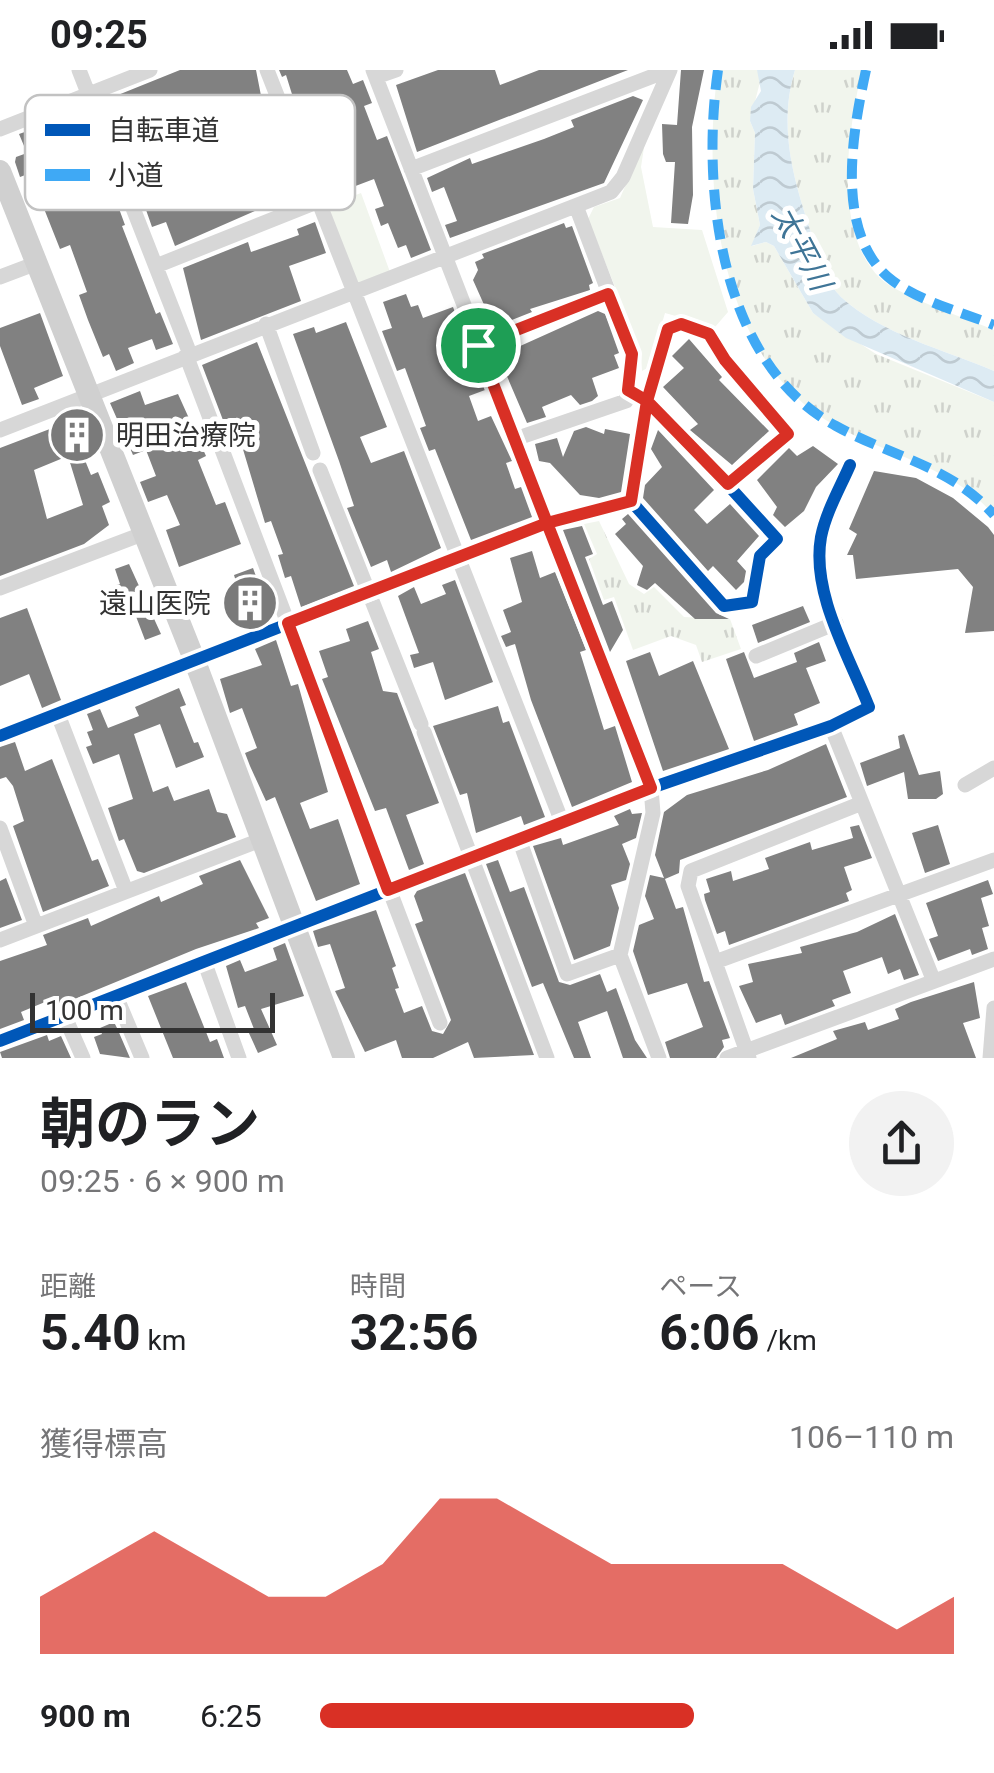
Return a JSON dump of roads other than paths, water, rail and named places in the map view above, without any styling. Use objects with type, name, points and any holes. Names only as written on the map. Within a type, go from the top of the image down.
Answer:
[{"type":"street","points":[[79,70],[88,94],[150,70]]},
{"type":"street","points":[[267,70],[277,95]]},
{"type":"street","points":[[396,70],[374,74],[651,788],[652,813],[620,955],[659,1058]]},
{"type":"street","points":[[411,169],[670,70]]},
{"type":"street","points":[[0,430],[576,206],[619,184],[670,70]]},
{"type":"street","points":[[0,129],[25,119]]},
{"type":"street","points":[[0,171],[194,659],[344,1058]]},
{"type":"street","points":[[514,439],[626,401],[632,354],[576,206]]},
{"type":"street","points":[[134,210],[440,1023]]},
{"type":"street","points":[[156,266],[296,210]]},
{"type":"street","points":[[322,210],[562,822]]},
{"type":"street","points":[[0,278],[38,263]]},
{"type":"street","points":[[478,345],[608,294]]},
{"type":"street","points":[[266,324],[313,453]]},
{"type":"street","points":[[631,501],[647,401],[668,329],[681,324],[709,334],[725,360],[788,434],[728,484]]},
{"type":"street","points":[[628,390],[647,401],[777,539],[760,556],[752,602],[724,606],[631,501]]},
{"type":"street","points":[[0,1041],[651,788],[831,726],[869,706],[824,592],[820,541],[850,465]]},
{"type":"street","points":[[320,470],[474,857],[548,1058]]},
{"type":"street","points":[[0,736],[547,523],[631,501]]},
{"type":"street","points":[[0,588],[145,533]]},
{"type":"street","points":[[756,656],[836,623]]},
{"type":"street","points":[[57,712],[126,891]]},
{"type":"street","points":[[831,726],[934,979]]},
{"type":"street","points":[[965,785],[994,768]]},
{"type":"street","points":[[748,1054],[688,886],[691,872],[862,803]]},
{"type":"street","points":[[0,828],[36,926]]},
{"type":"street","points":[[0,940],[262,839]]},
{"type":"street","points":[[519,839],[567,974],[620,955]]},
{"type":"street","points":[[715,962],[994,860]]},
{"type":"street","points":[[727,1058],[748,1054],[994,959]]},
{"type":"street","points":[[204,960],[239,1058]]},
{"type":"street","points":[[116,996],[142,1058]]},
{"type":"street","points":[[990,1058],[994,1008]]},
{"type":"street","points":[[65,1017],[83,1058]]},
{"type":"water","name":"太平川","points":[[757,70],[795,70],[788,116],[791,161],[832,286],[875,321],[994,371],[994,402],[846,338],[813,313],[774,246],[766,242],[751,246],[760,225],[753,189],[755,133],[750,121],[751,107],[761,91]]},
{"type":"place","name":"明田治療院","points":[[77,435]]},
{"type":"place","name":"遠山医院","points":[[250,603]]}]
